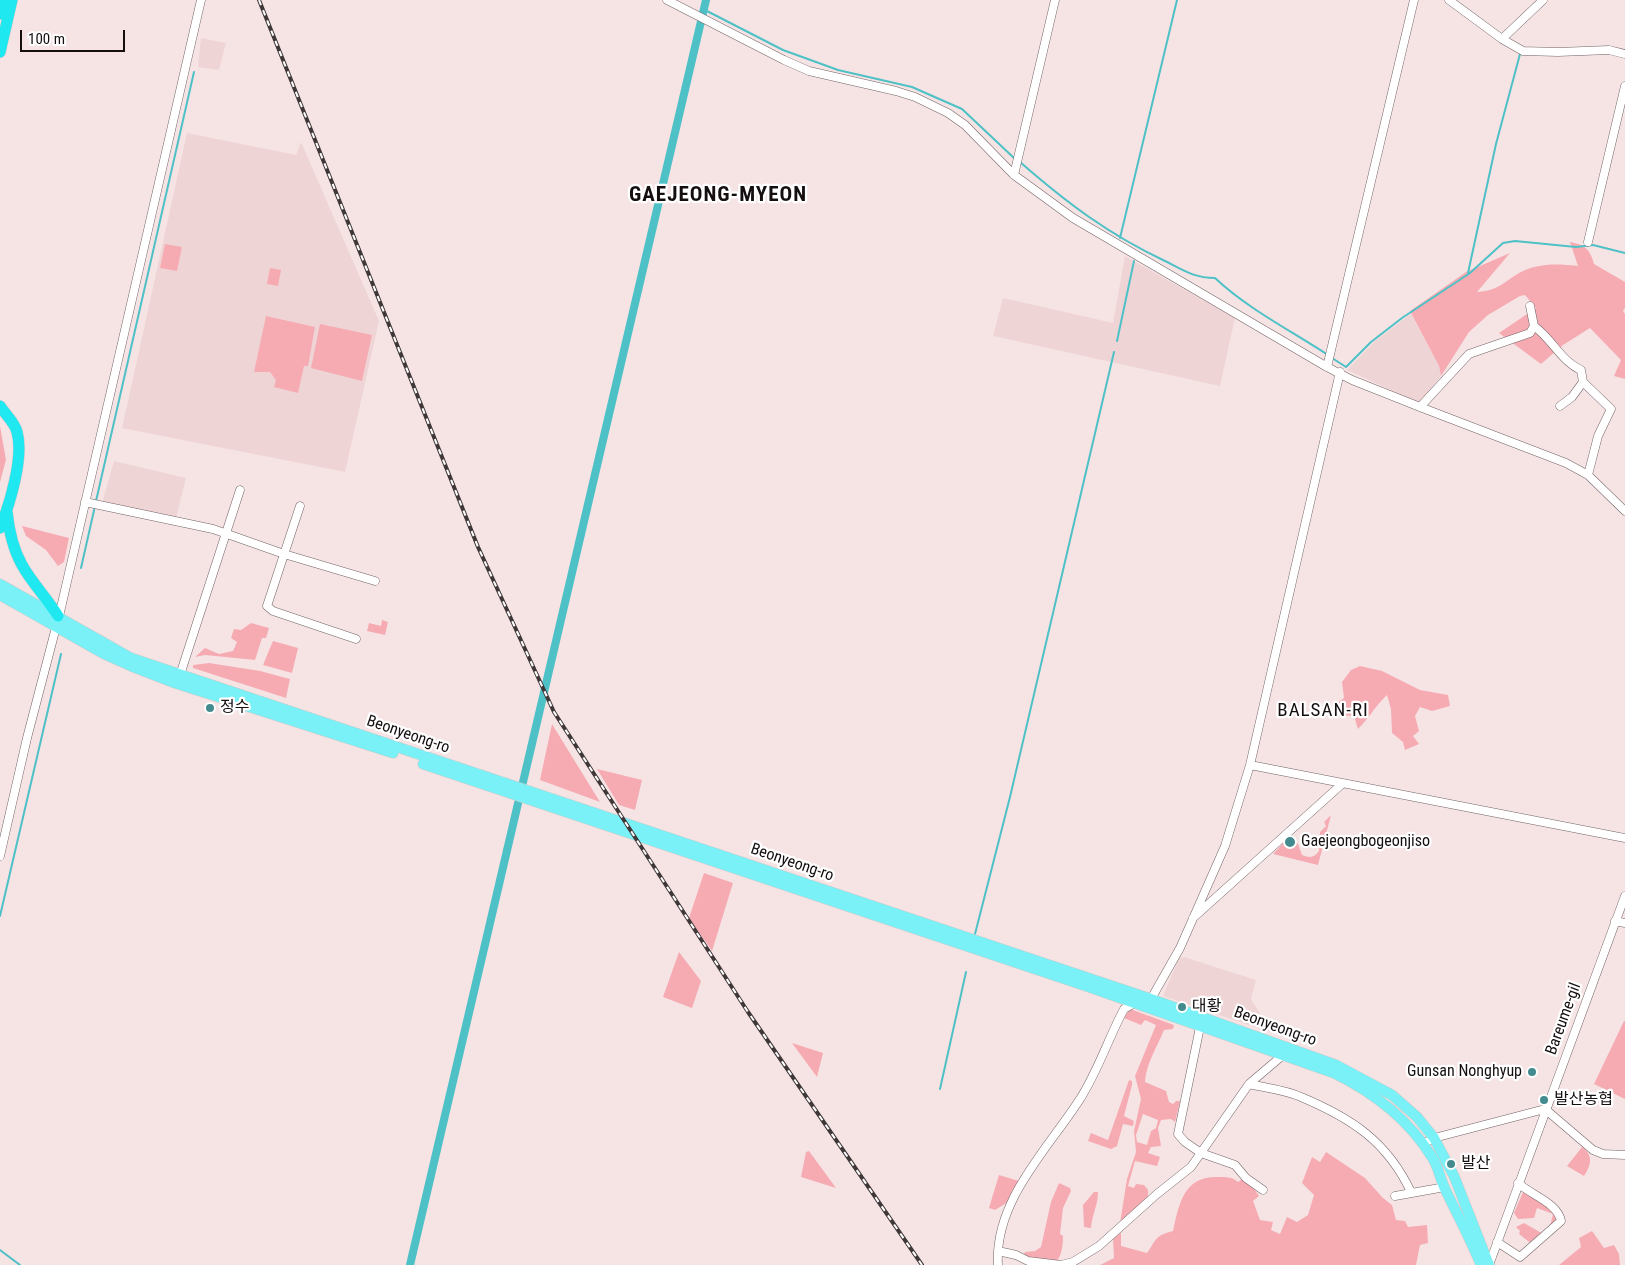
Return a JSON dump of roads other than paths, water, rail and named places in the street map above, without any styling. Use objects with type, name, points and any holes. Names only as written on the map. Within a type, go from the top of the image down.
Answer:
[{"type":"highway","points":[[0,14],[4,0]]},
{"type":"highway","points":[[0,52],[12,0]]},
{"type":"highway","points":[[0,406],[17,431],[19,453],[2,507],[22,564],[47,597],[57,622]]},
{"type":"highway","points":[[0,416],[7,427],[12,445],[0,528]]},
{"type":"main road","name":"Beonyeong-ro","points":[[0,584],[104,654],[175,683],[508,788]]},
{"type":"main road","name":"Beonyeong-ro","points":[[0,595],[131,658],[508,788],[1151,999],[1301,1052],[1368,1081],[1399,1101],[1434,1138],[1454,1176],[1489,1265]]},
{"type":"main road","name":"Beonyeong-ro","points":[[526,794],[1334,1073],[1356,1084],[1404,1120],[1423,1144],[1433,1158],[1445,1187],[1469,1234],[1481,1265]]},
{"type":"street","points":[[0,856],[27,738],[87,502],[201,0]]},
{"type":"street","points":[[667,0],[809,71],[896,91],[932,105],[965,125],[1015,171],[1107,240],[1329,360],[1340,372],[1352,380],[1566,463],[1588,475],[1625,511]]},
{"type":"street","points":[[1015,171],[1056,0]]},
{"type":"street","points":[[1329,360],[1414,0]]},
{"type":"street","points":[[1449,0],[1502,39],[1523,51],[1608,50],[1625,54]]},
{"type":"street","points":[[1502,39],[1543,0]]},
{"type":"street","points":[[1588,242],[1625,86]]},
{"type":"street","points":[[1530,306],[1534,326],[1543,333],[1572,366],[1581,370],[1583,382],[1612,409],[1598,436],[1588,475]]},
{"type":"street","points":[[1420,407],[1469,354],[1530,333],[1534,326]]},
{"type":"street","points":[[998,1265],[998,1252],[1015,1197],[1037,1158],[1080,1099],[1124,1009],[1135,1003],[1151,999],[1180,948],[1190,921],[1225,846],[1250,765],[1340,372]]},
{"type":"street","points":[[1560,406],[1572,397],[1583,382]]},
{"type":"street","points":[[180,675],[240,490]]},
{"type":"street","points":[[87,502],[213,529],[284,554],[375,581]]},
{"type":"street","points":[[300,506],[267,606],[273,611],[356,638]]},
{"type":"street","points":[[1250,765],[1625,838]]},
{"type":"street","points":[[1190,921],[1342,784]]},
{"type":"street","name":"Bareume-gil","points":[[1489,1265],[1625,896]]},
{"type":"street","points":[[1615,920],[1625,923]]},
{"type":"street","points":[[1200,1027],[1178,1134],[1185,1142],[1201,1153],[1235,1165],[1246,1178],[1263,1190]]},
{"type":"street","points":[[998,1252],[1016,1254],[1028,1261],[1061,1265],[1073,1262],[1099,1246],[1157,1194],[1191,1167],[1249,1084],[1283,1055]]},
{"type":"street","points":[[1249,1084],[1300,1096],[1351,1120],[1381,1146],[1402,1172],[1411,1192]]},
{"type":"street","points":[[1423,1144],[1434,1138],[1545,1109],[1593,1150],[1603,1154],[1625,1156]]},
{"type":"street","points":[[1497,1242],[1520,1257],[1561,1221],[1556,1208],[1529,1193],[1518,1183]]},
{"type":"street","points":[[1395,1196],[1445,1187]]},
{"type":"waterway","points":[[410,1265],[706,0]]},
{"type":"waterway","points":[[1120,238],[1177,0]]},
{"type":"waterway","points":[[703,9],[783,50],[838,70],[912,87],[962,109],[1014,158]]},
{"type":"waterway","points":[[1468,273],[1496,144],[1520,54]]},
{"type":"waterway","points":[[96,501],[194,72]]},
{"type":"waterway","points":[[1020,162],[1054,191],[1106,229],[1144,251],[1183,270],[1201,277],[1215,278],[1241,300],[1328,355]]},
{"type":"waterway","points":[[1332,358],[1346,367],[1371,342],[1402,318],[1470,273],[1503,243],[1515,241],[1576,247],[1593,245],[1625,253]]},
{"type":"waterway","points":[[1117,341],[1134,261]]},
{"type":"waterway","points":[[975,934],[1010,797],[1114,352]]},
{"type":"waterway","points":[[81,568],[95,506]]},
{"type":"waterway","points":[[0,916],[61,654]]},
{"type":"waterway","points":[[940,1089],[966,972]]},
{"type":"waterway","points":[[0,1250],[20,1265]]},
{"type":"railway","points":[[259,0],[478,547],[554,712],[748,1012],[922,1265]]},
{"type":"place","name":"정수","points":[[210,708]]},
{"type":"place","name":"Gaejeongbogeonjiso","points":[[1290,842]]},
{"type":"place","name":"대황","points":[[1182,1007]]},
{"type":"place","name":"Gunsan Nonghyup","points":[[1532,1072]]},
{"type":"place","name":"발산농협","points":[[1544,1100]]},
{"type":"place","name":"발산","points":[[1451,1164]]},
{"type":"district","name":"GAEJEONG-MYEON","points":[[718,196]]},
{"type":"district","name":"BALSAN-RI","points":[[1323,711]]}]
